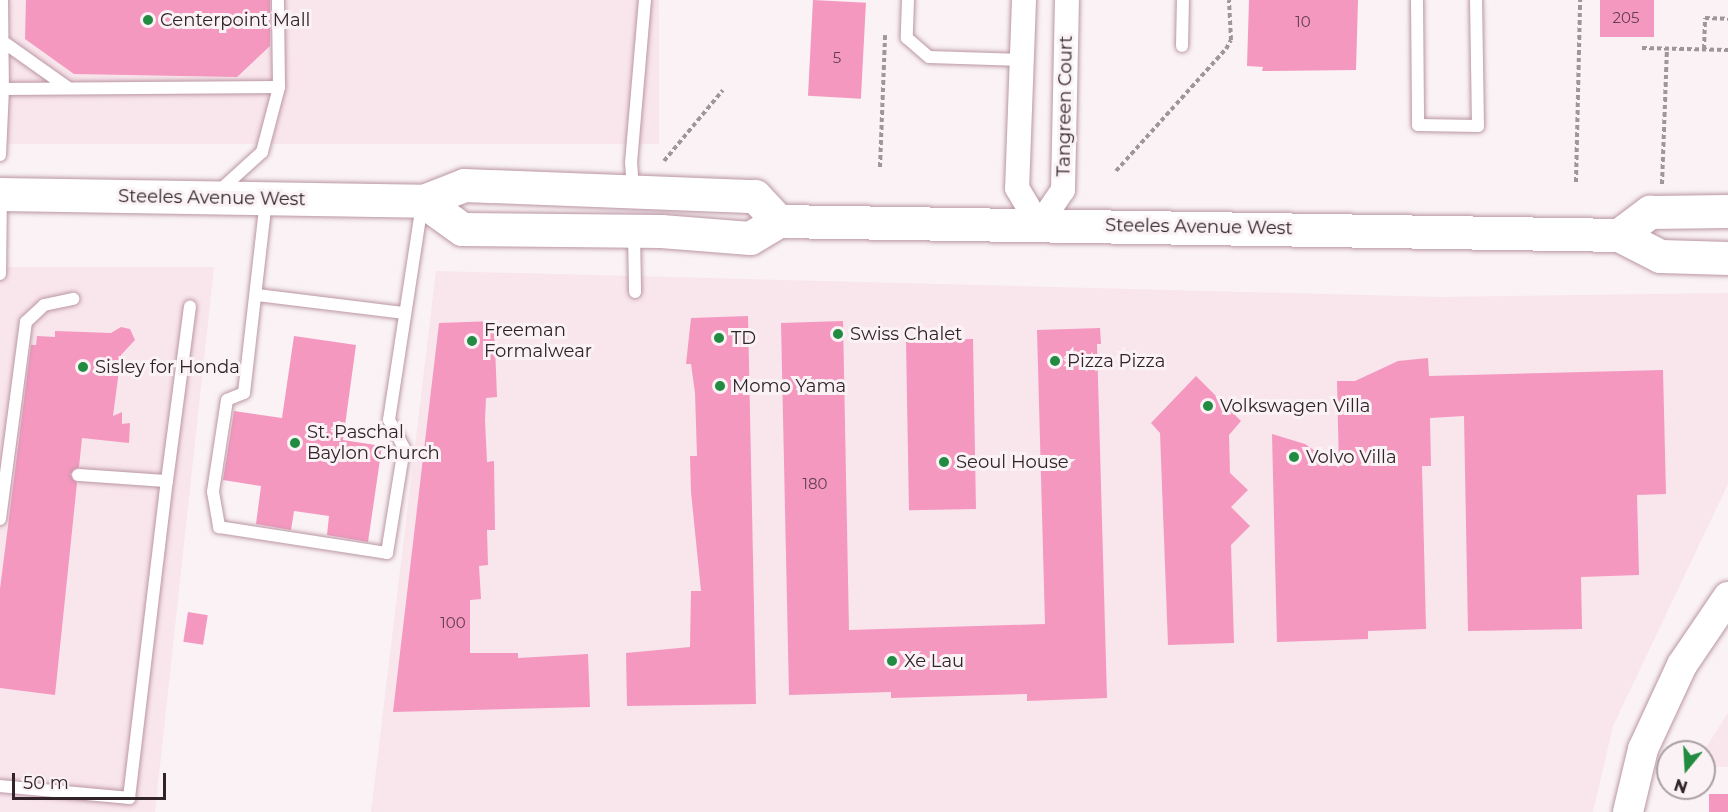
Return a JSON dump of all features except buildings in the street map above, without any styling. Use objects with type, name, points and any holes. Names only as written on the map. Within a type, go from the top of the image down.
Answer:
[{"type":"main road","name":"Steeles Avenue West","points":[[0,194],[209,200],[423,201],[464,185],[633,191],[755,196],[778,221],[1619,235],[1660,256],[1728,258]]},
{"type":"main road","points":[[633,191],[634,230]]},
{"type":"main road","points":[[423,201],[462,229],[634,230],[750,238],[778,221]]},
{"type":"main road","points":[[1619,235],[1650,213],[1728,211]]},
{"type":"street","points":[[1024,0],[1017,188],[1040,225]]},
{"type":"street","name":"Tangreen Court","points":[[1040,225],[1063,190],[1067,0]]},
{"type":"street","points":[[1628,812],[1643,749],[1682,665],[1728,597]]},
{"type":"lane","points":[[0,155],[3,89],[2,0]]},
{"type":"lane","points":[[209,200],[262,152],[279,87],[278,0]]},
{"type":"lane","points":[[633,191],[631,163],[645,0]]},
{"type":"lane","points":[[908,0],[907,38],[929,57],[1023,60]]},
{"type":"lane","points":[[1182,46],[1183,0]]},
{"type":"lane","points":[[1417,0],[1418,124],[1478,126],[1476,0]]},
{"type":"lane","points":[[2,42],[67,87]]},
{"type":"lane","points":[[3,89],[279,87]]},
{"type":"lane","points":[[0,194],[0,274]]},
{"type":"lane","points":[[266,200],[244,393],[227,400],[213,492],[219,527],[387,553],[404,448],[389,420],[403,313],[423,201]]},
{"type":"lane","points":[[634,230],[635,292]]},
{"type":"lane","points":[[256,296],[403,313]]},
{"type":"lane","points":[[0,519],[11,469],[26,322],[44,305],[73,299]]},
{"type":"lane","points":[[0,786],[129,798],[190,307]]},
{"type":"lane","points":[[78,475],[167,481]]},
{"type":"path","points":[[1116,171],[1226,49],[1232,28],[1229,0]]},
{"type":"path","points":[[1576,182],[1580,0]]},
{"type":"path","points":[[1704,49],[1705,18],[1728,19]]},
{"type":"path","points":[[880,167],[885,34]]},
{"type":"path","points":[[1642,48],[1728,50]]},
{"type":"path","points":[[1662,184],[1667,49]]},
{"type":"path","points":[[664,161],[723,90]]},
{"type":"shaded area","points":[[0,0],[659,0],[659,144],[0,144]]},
{"type":"shaded area","points":[[0,267],[214,267],[155,812],[0,812]]},
{"type":"shaded area","points":[[436,271],[1441,297],[1728,293],[1728,484],[1613,726],[1593,812],[371,812]]},
{"type":"shaded area","points":[[1728,713],[1728,767],[1716,766],[1716,740],[1711,740]]},
{"type":"place","name":"Centerpoint Mall","points":[[148,20]]},
{"type":"place","name":"Swiss Chalet","points":[[838,334]]},
{"type":"place","name":"TD","points":[[719,338]]},
{"type":"place","name":"Freeman Formalwear","points":[[472,341]]},
{"type":"place","name":"Pizza Pizza","points":[[1055,361]]},
{"type":"place","name":"Sisley for Honda","points":[[83,367]]},
{"type":"place","name":"Momo Yama","points":[[720,386]]},
{"type":"place","name":"Volkswagen Villa","points":[[1208,406]]},
{"type":"place","name":"St. Paschal Baylon Church","points":[[295,443]]},
{"type":"place","name":"Volvo Villa","points":[[1294,457]]},
{"type":"place","name":"Seoul House","points":[[944,462]]},
{"type":"place","name":"Xe Lau","points":[[892,661]]}]
